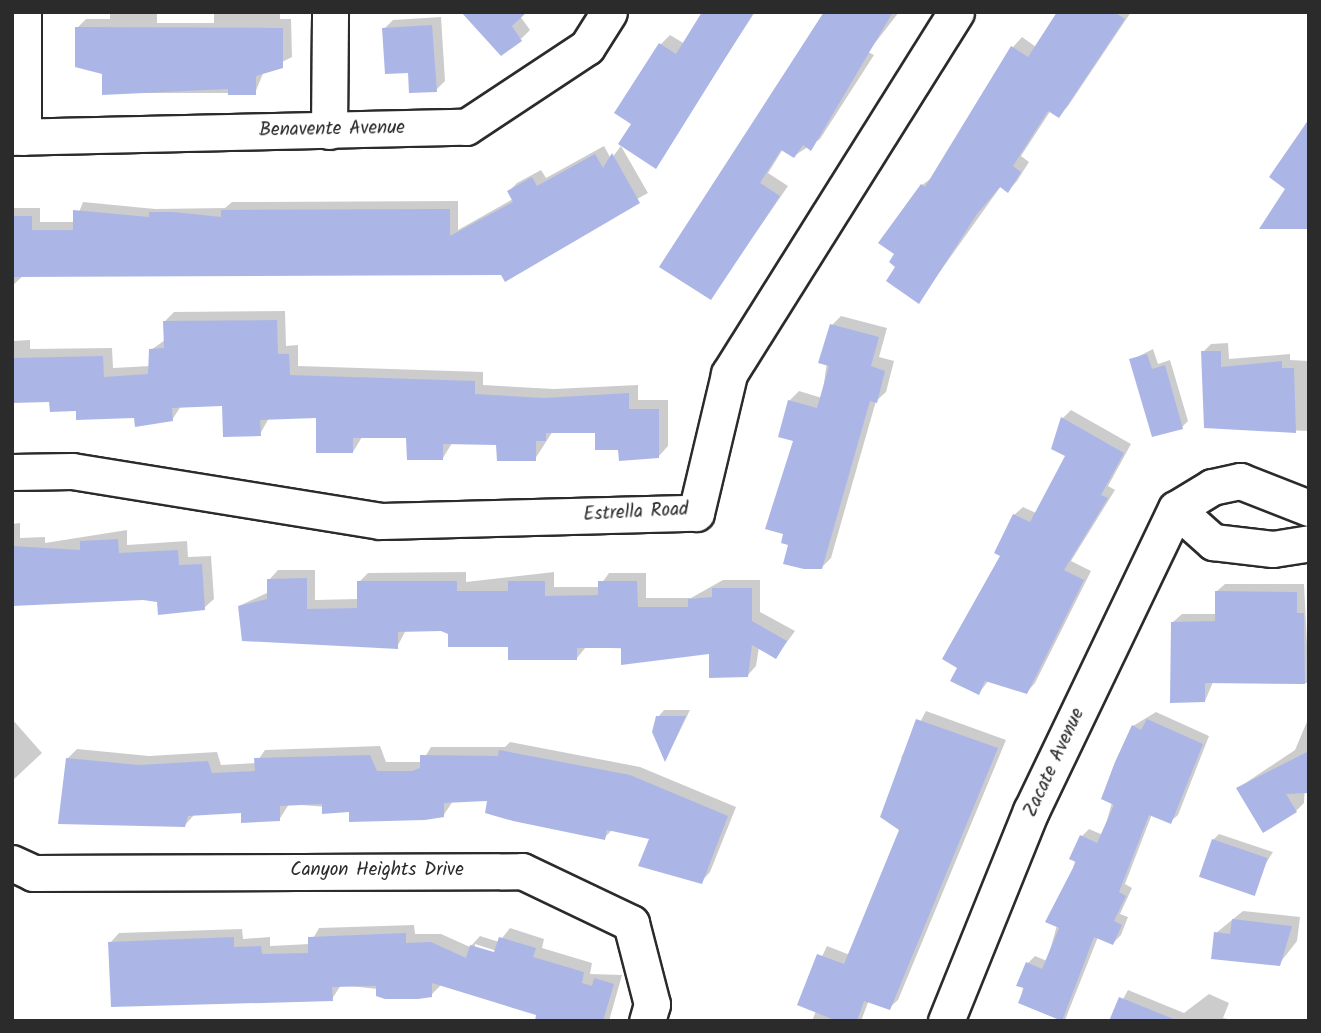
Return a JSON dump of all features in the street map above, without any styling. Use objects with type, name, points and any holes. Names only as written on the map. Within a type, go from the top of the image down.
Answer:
[{"type":"street","points":[[17,137],[23,12]]},
{"type":"street","points":[[329,131],[330,12]]},
{"type":"street","name":"Benavente Avenue","points":[[17,137],[466,127],[587,47],[609,12]]},
{"type":"street","name":"Estrella Road","points":[[12,472],[72,471],[380,521],[696,513],[729,374],[956,12]]},
{"type":"street","points":[[1309,508],[1240,481],[1212,487],[1176,509],[1213,542],[1273,549],[1309,543]]},
{"type":"street","name":"Zacate Avenue","points":[[946,1021],[1031,811],[1176,509]]},
{"type":"street","name":"Canyon Heights Drive","points":[[12,863],[33,873],[523,871],[631,923],[652,1004],[647,1021]]},
{"type":"building","points":[[461,12],[527,12],[512,26],[522,41],[501,56]]},
{"type":"building","points":[[702,12],[754,12],[656,169],[618,144],[631,124],[614,113],[659,43],[676,54]]},
{"type":"building","points":[[824,12],[893,12],[811,151],[803,145],[794,158],[781,150],[760,183],[780,196],[711,300],[659,267]]},
{"type":"building","points":[[1057,12],[1114,12],[1125,19],[1059,118],[1048,111],[1013,166],[1021,172],[1008,193],[1000,187],[977,214],[919,304],[886,281],[895,267],[889,262],[894,254],[878,243],[921,184],[925,187],[1011,46],[1028,57]]},
{"type":"building","points":[[432,25],[437,92],[409,93],[408,73],[385,74],[382,28]]},
{"type":"building","points":[[75,27],[283,28],[283,68],[256,76],[256,95],[228,95],[228,89],[102,95],[102,74],[75,67]]},
{"type":"building","points":[[1309,119],[1309,229],[1259,229],[1285,189],[1269,177]]},
{"type":"building","points":[[612,153],[640,203],[505,282],[501,275],[12,277],[12,216],[32,216],[32,230],[73,230],[73,210],[149,217],[149,212],[174,212],[221,217],[221,210],[450,209],[450,236],[513,202],[507,191],[532,177],[537,186],[595,154],[603,168]]},
{"type":"building","points":[[277,320],[278,354],[289,354],[290,375],[475,381],[475,394],[544,398],[629,393],[629,409],[659,409],[659,458],[619,461],[618,450],[595,450],[595,433],[546,433],[546,441],[536,441],[536,461],[497,461],[496,445],[443,444],[443,460],[407,460],[406,438],[353,438],[353,453],[316,453],[316,418],[260,420],[261,436],[223,437],[222,406],[172,408],[173,421],[135,427],[134,418],[76,420],[76,411],[50,412],[49,402],[12,403],[12,358],[103,356],[104,377],[148,374],[149,349],[164,348],[163,321]]},
{"type":"building","points":[[830,324],[879,337],[871,366],[885,371],[877,403],[870,401],[822,569],[804,569],[783,564],[788,545],[781,543],[783,534],[765,529],[793,441],[778,437],[788,400],[817,408],[829,366],[818,363]]},
{"type":"building","points":[[1201,351],[1221,351],[1221,367],[1282,361],[1282,368],[1294,368],[1296,433],[1204,428]]},
{"type":"building","points":[[1147,354],[1152,369],[1165,365],[1183,429],[1152,437],[1129,359]]},
{"type":"building","points":[[1061,417],[1124,453],[1101,495],[1108,498],[1064,570],[1084,580],[1027,694],[985,681],[979,695],[950,681],[957,668],[942,659],[1000,556],[994,553],[1013,514],[1030,522],[1065,456],[1051,449]]},
{"type":"building","points":[[118,539],[119,553],[178,550],[179,565],[202,564],[205,610],[158,615],[157,602],[143,600],[12,606],[12,546],[80,550],[80,541]]},
{"type":"building","points":[[307,578],[307,609],[357,608],[357,581],[457,581],[457,591],[508,591],[508,581],[545,581],[545,596],[598,595],[598,581],[637,581],[638,607],[688,607],[688,599],[712,597],[712,588],[752,588],[752,621],[787,641],[776,659],[752,645],[748,677],[709,678],[709,654],[621,665],[621,648],[577,648],[577,660],[508,660],[508,647],[448,647],[448,634],[441,631],[398,632],[398,649],[242,641],[238,606],[267,599],[267,579]]},
{"type":"building","points":[[1215,591],[1297,592],[1297,613],[1304,613],[1305,684],[1205,683],[1205,702],[1170,703],[1171,622],[1215,621]]},
{"type":"building","points":[[656,716],[686,716],[665,762],[652,732]]},
{"type":"building","points":[[916,719],[998,748],[890,1010],[864,1001],[857,1021],[837,1021],[797,1005],[817,954],[844,964],[899,830],[880,817]]},
{"type":"building","points":[[1147,719],[1203,744],[1171,824],[1149,815],[1119,892],[1126,896],[1114,921],[1122,925],[1113,945],[1094,937],[1062,1021],[1018,1003],[1024,988],[1016,986],[1026,962],[1042,969],[1059,928],[1045,922],[1076,862],[1069,859],[1080,835],[1097,843],[1114,805],[1101,799],[1115,762],[1132,725],[1141,730]]},
{"type":"building","points":[[499,750],[630,775],[728,816],[702,884],[638,866],[649,839],[607,830],[605,840],[513,821],[485,813],[487,801],[444,803],[444,817],[425,820],[349,822],[349,812],[322,814],[322,804],[280,806],[280,821],[241,823],[241,813],[188,816],[185,827],[58,824],[66,758],[139,765],[208,761],[212,773],[255,771],[254,758],[370,755],[377,771],[412,771],[420,768],[420,755],[498,756]]},
{"type":"building","points":[[1309,751],[1309,793],[1286,794],[1297,812],[1263,833],[1236,788]]},
{"type":"building","points":[[1212,839],[1268,858],[1255,896],[1199,877]]},
{"type":"building","points":[[1232,919],[1292,926],[1280,966],[1211,959],[1214,932],[1230,934]]},
{"type":"building","points":[[406,933],[406,943],[431,942],[466,958],[470,945],[494,952],[499,937],[536,948],[533,957],[584,972],[582,983],[592,986],[594,978],[614,984],[603,1021],[535,1021],[536,1015],[432,983],[432,997],[418,999],[385,999],[376,996],[376,986],[332,987],[333,1001],[111,1007],[108,942],[234,937],[234,947],[261,946],[262,954],[308,953],[308,937]]},
{"type":"building","points":[[1119,997],[1176,1020],[1176,1021],[1109,1021]]}]
